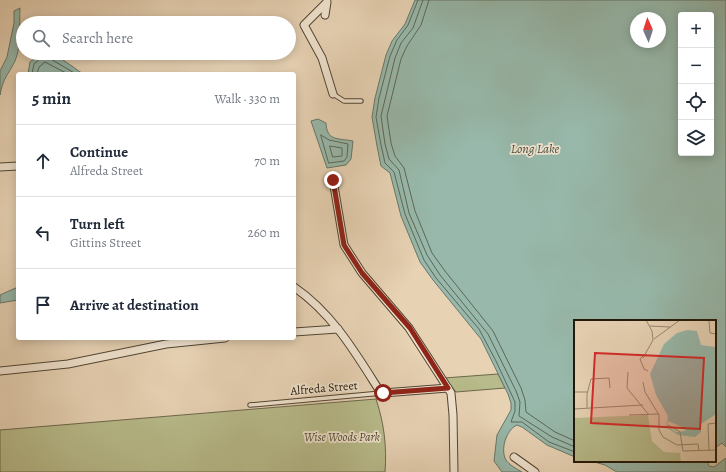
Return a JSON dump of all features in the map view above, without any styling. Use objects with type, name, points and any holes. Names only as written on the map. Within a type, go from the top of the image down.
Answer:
[{"type":"street","points":[[325,15],[327,1]]},
{"type":"street","points":[[327,1],[304,25],[322,58],[333,94]]},
{"type":"street","points":[[0,167],[16,166]]},
{"type":"street","points":[[333,180],[344,245],[362,273],[410,328],[451,393],[454,472]]},
{"type":"street","points":[[296,289],[320,307],[346,338],[379,390],[383,393]]},
{"type":"street","points":[[296,332],[338,329]]},
{"type":"street","points":[[0,371],[68,364],[166,344],[205,340]]},
{"type":"street","name":"Alfreda Street","points":[[383,393],[448,388]]},
{"type":"street","points":[[514,457],[535,472]]},
{"type":"lane","points":[[333,94],[344,101],[361,101]]},
{"type":"lane","name":"Alfreda Street","points":[[250,405],[383,393]]},
{"type":"green space","points":[[498,374],[505,388],[456,392],[444,378]]},
{"type":"green space","name":"Wise Woods Park","points":[[376,399],[384,435],[386,453],[385,472],[0,472],[0,430]]},
{"type":"water","name":"Long Lake","points":[[415,0],[726,0],[726,447],[722,443],[716,447],[716,320],[574,320],[574,457],[547,445],[517,425],[507,436],[504,446],[504,456],[507,462],[522,472],[502,472],[494,461],[497,435],[511,410],[511,403],[508,394],[481,339],[420,262],[401,216],[390,173],[381,166],[372,117],[375,98],[386,55],[392,41],[405,24]]},
{"type":"water","points":[[20,8],[20,16],[16,16],[16,58],[4,80],[0,95],[0,71],[7,57],[14,23],[14,11]]},
{"type":"water","points":[[33,60],[62,60],[80,72],[28,72],[30,62]]},
{"type":"water","points":[[318,119],[326,123],[328,133],[334,138],[353,141],[351,159],[346,165],[327,168],[311,121]]},
{"type":"water","points":[[16,288],[16,300],[0,303],[0,295]]},
{"type":"water","points":[[726,458],[726,472],[617,472],[605,465],[594,462],[707,462],[709,466],[714,467]]},
{"type":"route","points":[[333,180],[344,245],[362,273],[410,328],[448,388],[383,393]]}]
